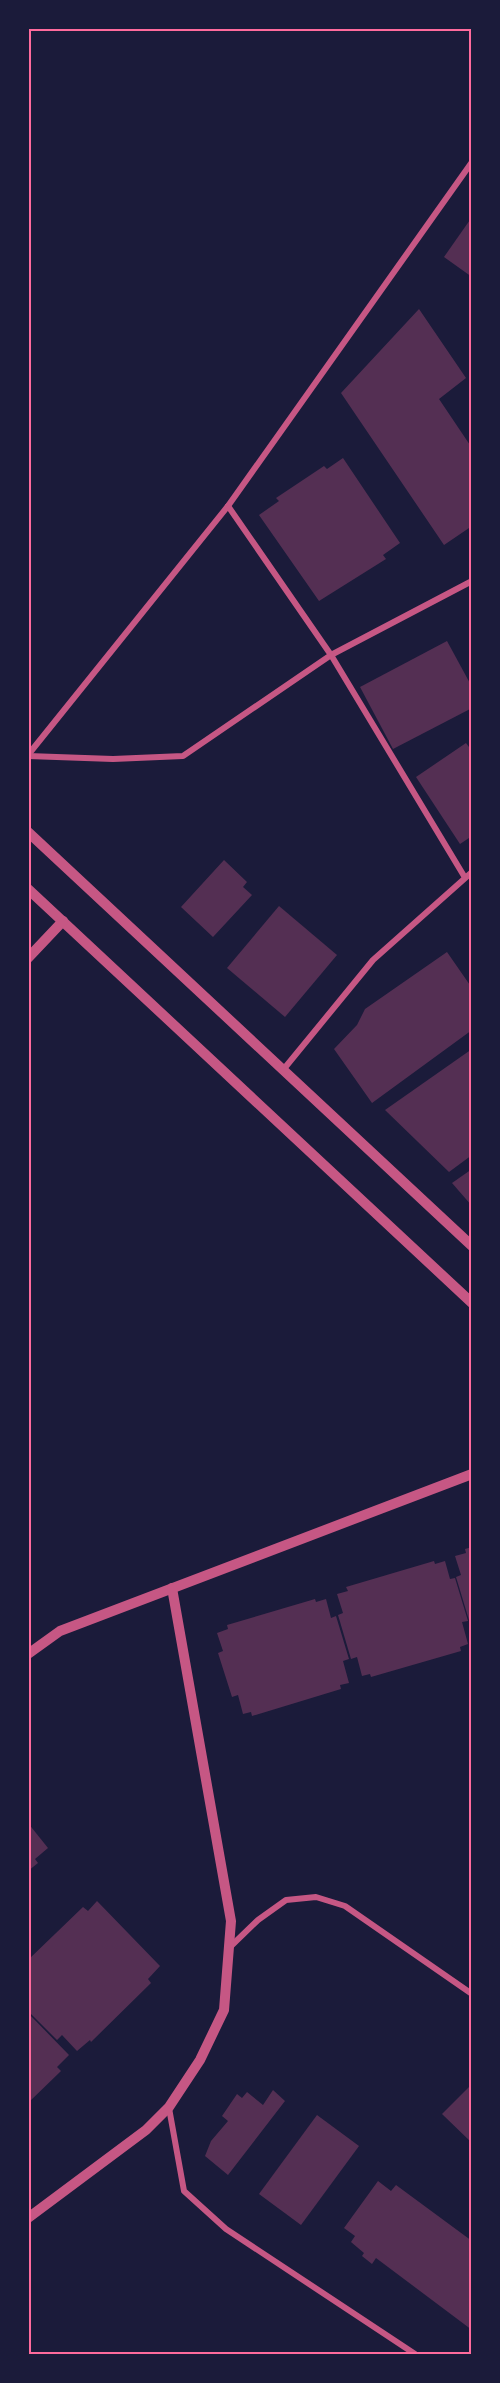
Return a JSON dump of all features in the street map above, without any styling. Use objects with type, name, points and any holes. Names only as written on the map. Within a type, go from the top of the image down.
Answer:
[{"type":"street","points":[[28,756],[228,506],[471,162]]},
{"type":"street","points":[[228,506],[331,655],[464,876]]},
{"type":"street","points":[[28,756],[113,759],[183,756],[331,655],[471,581]]},
{"type":"street","points":[[28,832],[471,1246]]},
{"type":"street","points":[[283,1070],[373,960],[471,872]]},
{"type":"street","points":[[31,895],[63,921],[471,1303]]},
{"type":"street","points":[[28,958],[63,921]]},
{"type":"street","points":[[28,1654],[60,1631],[471,1474]]},
{"type":"street","points":[[28,2218],[146,2130],[169,2107],[200,2060],[224,2010],[231,1921],[172,1588]]},
{"type":"street","points":[[228,1948],[258,1920],[286,1900],[316,1897],[345,1906],[471,1994]]},
{"type":"street","points":[[169,2107],[184,2191],[226,2229],[415,2355]]},
{"type":"building","points":[[472,217],[472,277],[444,257]]},
{"type":"building","points":[[419,309],[466,378],[439,399],[472,448],[472,526],[444,545],[341,393]]},
{"type":"building","points":[[343,458],[400,543],[383,555],[386,559],[319,601],[259,515],[279,501],[276,498],[324,466],[327,469]]},
{"type":"building","points":[[447,641],[472,687],[472,708],[393,749],[360,687]]},
{"type":"building","points":[[466,743],[472,751],[472,836],[460,844],[416,777]]},
{"type":"building","points":[[224,860],[247,882],[243,887],[252,895],[213,937],[181,907]]},
{"type":"building","points":[[279,906],[337,955],[285,1017],[227,968]]},
{"type":"building","points":[[447,952],[472,988],[472,1030],[372,1103],[334,1049],[357,1025],[365,1009]]},
{"type":"building","points":[[472,1049],[472,1155],[449,1172],[385,1110]]},
{"type":"building","points":[[472,1169],[472,1206],[452,1183]]},
{"type":"building","points":[[472,1547],[472,1620],[469,1620],[456,1577],[461,1575],[455,1556],[466,1553],[465,1549]]},
{"type":"building","points":[[434,1561],[435,1564],[445,1561],[450,1579],[455,1578],[468,1621],[462,1622],[468,1644],[460,1647],[461,1651],[371,1677],[370,1674],[362,1676],[357,1657],[351,1659],[338,1615],[343,1613],[337,1594],[348,1591],[346,1587]]},
{"type":"building","points":[[315,1599],[316,1602],[326,1599],[331,1618],[336,1616],[349,1659],[343,1661],[349,1683],[340,1685],[341,1689],[252,1716],[251,1712],[243,1714],[238,1695],[232,1697],[218,1653],[223,1651],[217,1633],[228,1629],[227,1625]]},
{"type":"building","points":[[28,1823],[48,1848],[35,1859],[38,1863],[28,1871]]},
{"type":"building","points":[[97,1901],[160,1966],[148,1979],[151,1983],[91,2042],[90,2040],[77,2051],[62,2035],[57,2040],[28,2011],[28,1960],[83,1907],[88,1911]]},
{"type":"building","points":[[28,2013],[69,2055],[57,2067],[61,2071],[28,2103]]},
{"type":"building","points":[[472,2084],[472,2143],[442,2114]]},
{"type":"building","points":[[273,2090],[285,2101],[228,2175],[205,2156],[211,2141],[228,2121],[222,2116],[237,2094],[242,2098],[247,2092],[263,2105]]},
{"type":"building","points":[[317,2115],[359,2146],[301,2225],[259,2194]]},
{"type":"building","points":[[378,2181],[391,2191],[396,2185],[472,2241],[472,2330],[376,2258],[372,2264],[362,2256],[364,2253],[351,2242],[355,2236],[344,2228]]}]
